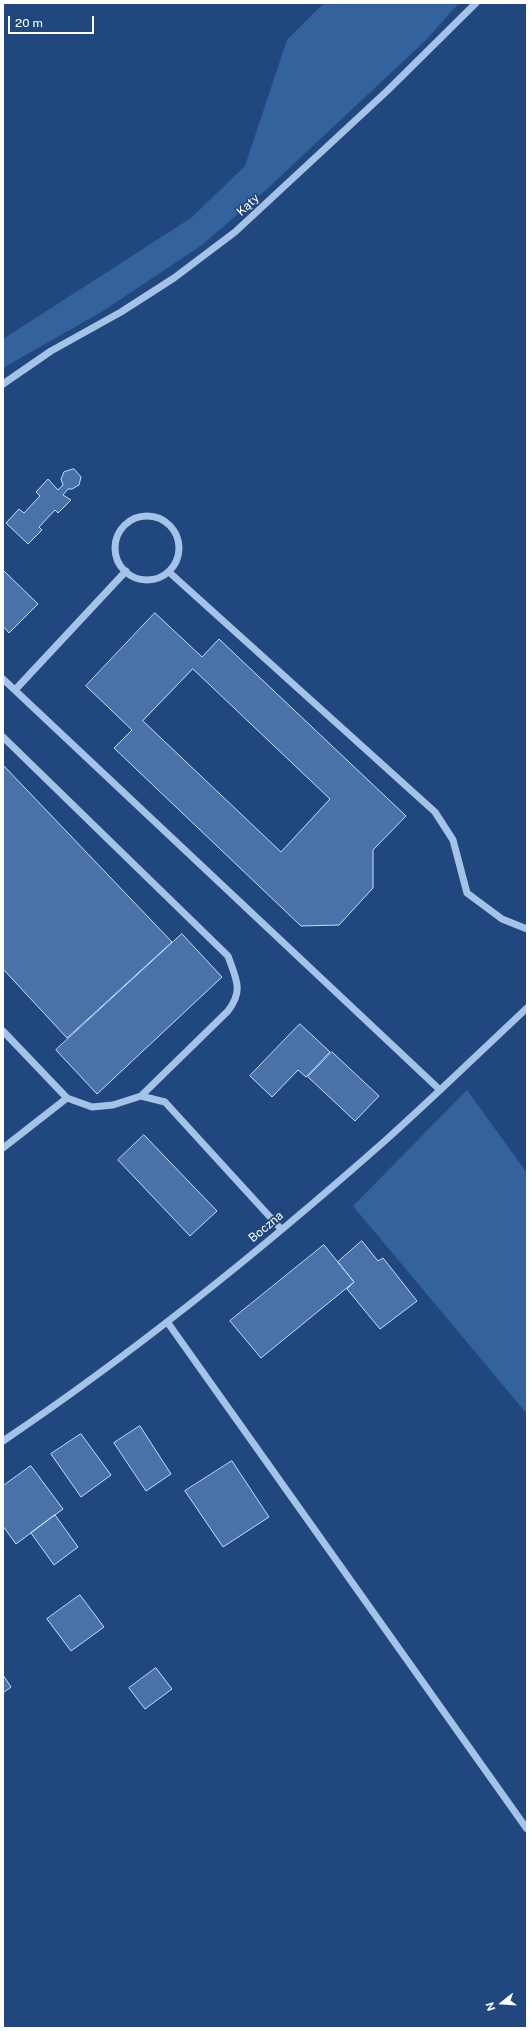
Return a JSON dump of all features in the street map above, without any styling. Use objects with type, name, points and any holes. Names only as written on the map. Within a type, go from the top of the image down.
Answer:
[{"type":"street","name":"Kąty","points":[[3,384],[51,351],[121,312],[174,278],[235,232],[388,91],[476,3]]},
{"type":"street","points":[[140,516],[151,516],[161,519],[170,525],[180,544],[179,555],[169,572],[160,578],[150,580],[139,579],[126,571],[117,558],[115,548],[117,538],[122,528],[130,521],[140,516]]},
{"type":"street","points":[[14,690],[126,571]]},
{"type":"street","points":[[169,572],[435,812],[453,840],[467,893],[502,918],[527,929]]},
{"type":"street","points":[[3,679],[440,1090]]},
{"type":"street","points":[[3,737],[228,956],[237,982],[237,1000],[228,1011],[141,1096],[113,1105],[92,1107],[67,1098],[3,1031]]},
{"type":"street","name":"Boczna","points":[[3,1441],[60,1402],[168,1323],[387,1138],[527,1008]]},
{"type":"street","points":[[141,1096],[165,1102],[281,1228]]},
{"type":"street","points":[[3,1148],[67,1098]]},
{"type":"street","points":[[168,1323],[527,1829]]},
{"type":"shaded area","points":[[324,3],[459,3],[426,40],[268,188],[202,245],[103,311],[3,368],[3,339],[191,218],[245,166],[287,40]]},
{"type":"shaded area","points":[[467,1090],[527,1173],[527,1414],[353,1206]]},
{"type":"building","points":[[74,469],[81,477],[79,485],[72,489],[68,489],[63,495],[71,500],[58,513],[55,510],[39,527],[42,530],[28,544],[6,523],[19,509],[24,513],[40,496],[36,492],[48,479],[58,490],[63,485],[61,479],[64,472]]},
{"type":"building","points":[[3,570],[38,604],[9,633],[3,626]]},
{"type":"building","points":[[155,613],[202,657],[219,639],[406,816],[373,850],[373,888],[339,925],[301,926],[114,748],[132,730],[86,686]],"holes":[[[193,669],[330,799],[281,852],[143,721]]]},
{"type":"building","points":[[3,765],[172,942],[67,1038],[3,969]]},
{"type":"building","points":[[182,934],[222,977],[97,1094],[56,1050]]},
{"type":"building","points":[[300,1024],[330,1052],[306,1077],[298,1070],[272,1097],[250,1076]]},
{"type":"building","points":[[332,1052],[379,1096],[355,1121],[308,1077]]},
{"type":"building","points":[[144,1135],[217,1211],[190,1236],[118,1160]]},
{"type":"building","points":[[362,1241],[378,1261],[383,1258],[417,1301],[380,1329],[347,1289],[354,1282],[338,1262]]},
{"type":"building","points":[[324,1245],[354,1282],[261,1358],[230,1321]]},
{"type":"building","points":[[140,1426],[171,1474],[146,1491],[114,1443]]},
{"type":"building","points":[[81,1434],[111,1475],[81,1497],[51,1454]]},
{"type":"building","points":[[232,1461],[269,1517],[223,1547],[185,1491]]},
{"type":"building","points":[[31,1466],[63,1509],[16,1544],[3,1526],[3,1486]]},
{"type":"building","points":[[55,1515],[78,1547],[54,1565],[31,1533]]},
{"type":"building","points":[[80,1595],[104,1627],[71,1651],[47,1619]]},
{"type":"building","points":[[156,1668],[172,1689],[145,1709],[129,1688]]},
{"type":"building","points":[[3,1675],[11,1687],[3,1693]]}]
